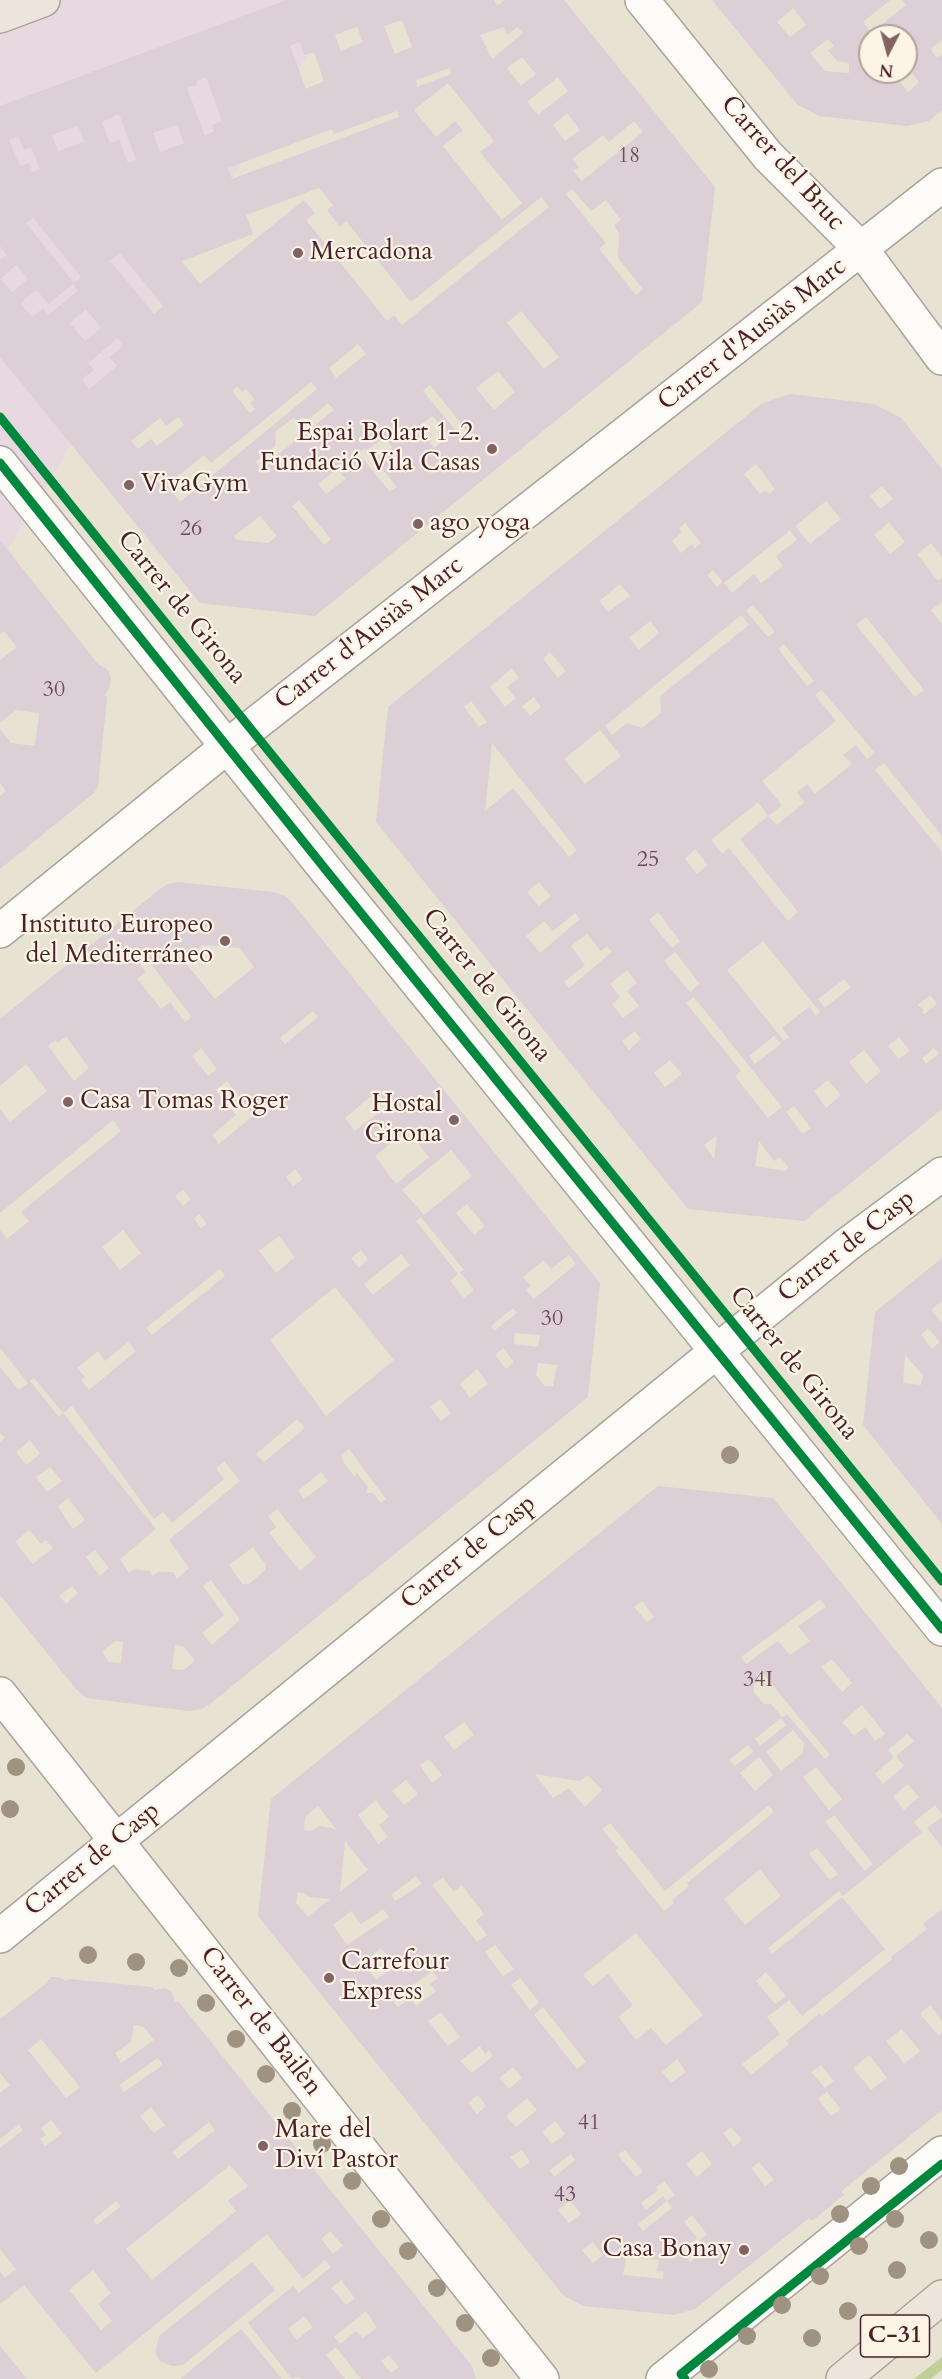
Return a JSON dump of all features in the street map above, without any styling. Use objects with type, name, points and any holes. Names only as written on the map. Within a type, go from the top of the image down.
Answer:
[{"type":"main road","points":[[0,16],[43,0]]},
{"type":"main road","name":"C-31","points":[[843,2379],[942,2297]]},
{"type":"street","name":"Carrer del Bruc","points":[[642,0],[768,156],[862,250],[942,358]]},
{"type":"street","name":"Carrer d'Ausiàs Marc","points":[[0,931],[227,746],[942,185]]},
{"type":"street","name":"Carrer de Girona","points":[[0,463],[942,1629]]},
{"type":"street","name":"Carrer de Casp","points":[[0,1936],[848,1244],[942,1174]]},
{"type":"street","name":"Carrer de Bailèn","points":[[0,1694],[542,2379]]},
{"type":"street","points":[[663,2379],[942,2153]]},
{"type":"shaded area","points":[[0,0],[341,0],[0,562]]},
{"type":"green space","points":[[942,2357],[942,2370],[931,2379],[914,2379]]},
{"type":"building","points":[[286,0],[494,0],[497,6],[505,0],[564,0],[715,187],[702,302],[315,616],[200,603],[0,357],[0,279],[0,260],[7,255],[0,246],[0,106]],"holes":[[[402,20],[412,47],[395,54],[384,26]],[[357,27],[363,42],[341,51],[335,35]],[[504,27],[507,35],[517,27],[523,33],[492,59],[480,35]],[[300,42],[305,55],[314,52],[324,81],[306,89],[290,46]],[[522,57],[536,74],[521,86],[507,68]],[[450,68],[451,74],[417,87],[416,80]],[[206,77],[222,121],[212,125],[214,131],[205,136],[187,88],[197,85],[196,81]],[[558,77],[568,91],[538,115],[527,102]],[[448,83],[494,141],[480,152],[522,203],[502,220],[443,146],[463,130],[455,121],[436,137],[414,110]],[[397,111],[399,117],[232,179],[228,168],[332,129],[334,134]],[[567,113],[580,130],[565,141],[553,125]],[[119,114],[136,160],[128,163],[119,140],[110,143],[102,122]],[[634,121],[643,132],[582,181],[573,171],[579,167],[572,159],[603,135],[609,142]],[[177,125],[184,143],[160,152],[153,133]],[[78,126],[84,142],[58,151],[52,135]],[[18,136],[24,150],[31,147],[40,169],[32,172],[29,163],[20,166],[9,140]],[[319,188],[333,205],[327,210],[340,227],[346,221],[411,302],[541,197],[549,207],[402,325],[394,315],[387,321],[306,220],[315,213],[304,200],[200,284],[182,261],[253,234],[246,215]],[[572,189],[591,211],[606,200],[621,220],[614,225],[619,233],[618,258],[643,289],[636,295],[599,249],[606,243],[566,194]],[[33,218],[81,277],[73,284],[78,291],[48,315],[43,308],[32,317],[20,303],[37,290],[48,304],[74,283],[26,223]],[[120,253],[163,306],[154,314],[110,261]],[[16,265],[28,279],[12,292],[0,279]],[[86,309],[101,328],[85,341],[70,323]],[[521,311],[559,357],[544,369],[507,323]],[[118,338],[123,346],[110,357],[117,366],[89,389],[82,379],[94,370],[88,363]],[[358,344],[366,354],[336,378],[329,368]],[[498,371],[515,392],[494,410],[476,388]],[[311,382],[317,389],[180,502],[167,485],[204,455],[211,463]],[[430,385],[468,432],[461,437],[423,391]],[[237,386],[242,392],[246,389],[255,400],[250,403],[255,409],[250,413],[232,391]],[[328,403],[334,410],[261,468],[255,462],[275,446],[276,431],[295,418],[297,422],[302,417],[309,419]],[[433,416],[449,436],[434,448],[417,427]],[[178,417],[184,425],[157,446],[151,439],[138,449],[131,441],[160,418],[166,426]],[[384,437],[392,447],[375,460],[397,487],[390,492],[358,453],[365,448],[367,450]],[[337,469],[346,479],[326,494],[318,484]],[[299,500],[331,539],[324,545],[292,506]],[[260,516],[277,536],[268,543],[237,540],[234,536]]]},
{"type":"building","points":[[712,0],[890,0],[863,22],[864,24],[858,24],[858,84],[902,84],[908,92],[919,82],[918,24],[882,24],[906,5],[902,0],[942,0],[942,40],[930,49],[937,58],[942,54],[942,110],[929,121],[907,126],[819,116],[797,104]],"holes":[[[793,8],[806,25],[790,37],[777,22]],[[828,39],[834,46],[828,50],[837,61],[849,63],[849,73],[825,71],[810,53]]]},
{"type":"building","points":[[790,394],[874,404],[901,418],[942,469],[942,557],[931,543],[917,554],[938,581],[942,578],[942,602],[931,610],[942,624],[942,836],[884,763],[875,770],[942,852],[942,1109],[804,1221],[688,1209],[376,822],[388,707],[761,404]],"holes":[[[756,464],[775,489],[769,494],[766,490],[760,494],[744,474]],[[882,486],[893,499],[880,509],[870,496]],[[826,501],[841,519],[810,544],[795,526]],[[889,522],[905,542],[890,554],[874,535]],[[685,523],[701,543],[695,548],[692,544],[681,553],[672,541],[682,532],[679,528]],[[790,530],[797,540],[776,556],[783,566],[761,583],[754,574],[732,593],[724,583]],[[713,570],[723,582],[717,587],[707,575]],[[620,584],[630,596],[608,612],[599,601]],[[753,605],[775,632],[768,637],[746,611]],[[741,615],[749,625],[660,696],[661,713],[642,728],[627,723],[612,735],[605,726]],[[866,617],[924,690],[915,697],[856,625]],[[650,621],[659,633],[639,650],[629,638]],[[784,644],[814,681],[807,686],[778,649]],[[550,652],[566,671],[558,678],[543,659]],[[512,668],[519,678],[507,687],[516,698],[505,707],[490,687]],[[822,690],[875,753],[867,759],[856,745],[843,755],[852,764],[815,794],[807,784],[797,793],[805,802],[777,825],[768,816],[782,805],[762,781],[836,721],[815,695]],[[534,697],[541,707],[530,716],[522,706]],[[471,701],[487,722],[479,727],[464,707]],[[600,730],[621,756],[585,784],[564,759]],[[492,743],[577,850],[569,857],[513,788],[485,811]],[[758,802],[768,816],[740,839],[798,912],[788,921],[729,848],[722,854],[711,840]],[[695,849],[708,865],[697,874],[685,859]],[[539,882],[551,896],[539,906],[527,892]],[[658,912],[680,941],[672,948],[649,920]],[[575,913],[580,919],[540,953],[526,936],[544,921],[553,931]],[[587,934],[601,951],[607,946],[612,952],[569,988],[564,982],[585,965],[571,946]],[[763,941],[820,1012],[816,1016],[809,1007],[782,1028],[789,1037],[784,1041],[727,970]],[[675,952],[700,984],[690,992],[664,961]],[[627,970],[637,983],[627,991],[639,1006],[623,1018],[612,1004],[620,997],[610,984]],[[844,979],[851,987],[825,1008],[818,999]],[[930,995],[937,1004],[924,1014],[922,1012],[924,1010],[918,1005]],[[694,997],[782,1107],[768,1118],[735,1076],[741,1071],[686,1003]],[[635,1031],[641,1039],[629,1050],[622,1041]],[[774,1036],[781,1044],[755,1064],[749,1056]],[[899,1037],[910,1051],[899,1059],[888,1046]],[[934,1048],[939,1054],[926,1064],[922,1058]],[[864,1050],[881,1071],[866,1084],[849,1062]],[[670,1060],[682,1074],[665,1087],[654,1073]],[[828,1080],[841,1095],[826,1108],[814,1091]],[[794,1106],[811,1128],[803,1134],[786,1112]],[[717,1135],[714,1159],[704,1145]],[[759,1141],[774,1161],[780,1157],[789,1168],[785,1171],[755,1166]]]},
{"type":"building","points":[[0,540],[98,664],[108,670],[111,678],[109,690],[104,695],[107,697],[98,786],[94,793],[0,869],[0,796],[6,791],[0,783],[0,729],[11,743],[35,746],[39,713],[16,710],[0,723],[0,660],[17,647],[4,631],[0,634]]},
{"type":"building","points":[[178,882],[273,892],[291,901],[600,1283],[588,1397],[210,1704],[202,1709],[189,1711],[86,1698],[76,1689],[0,1595],[0,1442],[5,1438],[0,1433],[0,1367],[19,1390],[28,1383],[0,1348],[0,1230],[7,1239],[29,1221],[21,1212],[121,1131],[113,1120],[0,1213],[0,1109],[10,1122],[47,1091],[26,1064],[0,1086],[0,1019],[168,884]],"holes":[[[203,945],[240,948],[254,967],[215,999],[184,961]],[[147,959],[192,1017],[185,1022],[170,1002],[161,1009],[137,979],[146,972],[140,965]],[[313,1011],[318,1017],[285,1044],[280,1038]],[[66,1036],[89,1068],[74,1081],[48,1046]],[[201,1048],[217,1069],[208,1076],[192,1056]],[[227,1081],[254,1115],[219,1144],[212,1135],[236,1115],[216,1090]],[[377,1091],[388,1105],[355,1131],[345,1118]],[[407,1130],[429,1157],[396,1184],[375,1156]],[[451,1150],[472,1176],[424,1215],[402,1190]],[[295,1169],[303,1179],[293,1186],[286,1177]],[[183,1190],[191,1199],[183,1206],[175,1196]],[[467,1204],[485,1226],[474,1235],[456,1213]],[[199,1214],[207,1224],[201,1228],[194,1218]],[[421,1217],[464,1270],[460,1272],[474,1290],[464,1298],[450,1281],[458,1274],[416,1221]],[[123,1230],[141,1253],[120,1270],[102,1247]],[[279,1236],[295,1257],[276,1273],[259,1251]],[[361,1250],[368,1260],[359,1268],[351,1258]],[[401,1254],[410,1265],[373,1295],[364,1284]],[[569,1255],[576,1264],[534,1299],[526,1290],[531,1286],[523,1277],[544,1260],[551,1269]],[[220,1269],[225,1276],[152,1335],[146,1328]],[[335,1287],[394,1360],[326,1416],[270,1340]],[[513,1308],[517,1313],[494,1331],[491,1326]],[[515,1333],[540,1335],[538,1347],[514,1344]],[[128,1342],[136,1351],[89,1390],[81,1380],[85,1377],[77,1368],[98,1351],[105,1361]],[[503,1348],[514,1362],[506,1369],[495,1355]],[[538,1363],[557,1365],[553,1386],[545,1386],[536,1375]],[[477,1369],[488,1384],[470,1398],[460,1384]],[[34,1378],[63,1413],[59,1417],[30,1381]],[[440,1399],[451,1413],[441,1421],[430,1407]],[[72,1406],[154,1519],[163,1512],[172,1523],[224,1479],[216,1468],[224,1461],[240,1481],[169,1540],[189,1568],[177,1579],[173,1572],[158,1572],[153,1576],[149,1571],[134,1569],[129,1573],[120,1559],[156,1529],[63,1413]],[[297,1419],[305,1428],[264,1462],[256,1454]],[[30,1440],[40,1454],[26,1465],[16,1452]],[[349,1449],[386,1499],[381,1503],[373,1493],[366,1493],[368,1487],[357,1473],[354,1476],[344,1463],[341,1455]],[[50,1467],[62,1481],[47,1492],[36,1477]],[[321,1472],[328,1481],[304,1499],[298,1491]],[[68,1498],[85,1520],[73,1529],[58,1507]],[[277,1509],[316,1557],[300,1571],[269,1533],[276,1527],[268,1516]],[[29,1530],[41,1544],[46,1540],[53,1548],[33,1564],[15,1542]],[[253,1547],[266,1565],[265,1570],[249,1584],[242,1584],[229,1565]],[[95,1550],[109,1568],[100,1576],[86,1557]],[[211,1580],[240,1620],[212,1645],[202,1633],[224,1615],[203,1586]],[[72,1586],[78,1593],[66,1604],[59,1596]],[[115,1641],[123,1642],[121,1663],[109,1662],[102,1652]],[[175,1645],[183,1646],[195,1660],[184,1670],[172,1669]]]},
{"type":"building","points":[[942,1258],[942,1301],[931,1310],[942,1323],[942,1524],[863,1425],[875,1312]],"holes":[[[928,1328],[940,1342],[932,1349],[921,1335]],[[905,1355],[923,1375],[921,1385],[903,1383]]]},
{"type":"building","points":[[658,1486],[773,1498],[942,1708],[942,1814],[935,1805],[914,1822],[922,1832],[843,1896],[839,1891],[768,1948],[772,1954],[842,1897],[885,1949],[802,2016],[789,2000],[767,2017],[780,2034],[742,2064],[751,2075],[789,2044],[786,2041],[820,2013],[822,2016],[927,1929],[923,1924],[942,1909],[942,2021],[930,2005],[920,2014],[939,2036],[942,2033],[942,2110],[844,2189],[842,2192],[844,2195],[812,2221],[809,2218],[695,2309],[674,2315],[583,2306],[563,2295],[258,1916],[271,1799]],"holes":[[[820,1599],[826,1607],[798,1626],[810,1641],[790,1655],[778,1641],[746,1664],[741,1657]],[[642,1601],[654,1617],[647,1622],[634,1607]],[[832,1659],[852,1683],[842,1692],[821,1667]],[[761,1671],[830,1755],[825,1759],[787,1714],[781,1718],[786,1725],[760,1746],[755,1739],[782,1717],[771,1704],[764,1704],[754,1693],[754,1685],[760,1680],[756,1675]],[[862,1705],[885,1734],[875,1741],[865,1727],[854,1736],[842,1722]],[[464,1722],[474,1735],[454,1750],[444,1737]],[[793,1730],[804,1743],[803,1753],[781,1771],[766,1752]],[[907,1734],[914,1741],[896,1756],[904,1766],[883,1784],[875,1774],[894,1757],[888,1750]],[[748,1745],[753,1752],[735,1766],[729,1760]],[[759,1757],[773,1775],[755,1791],[740,1773]],[[429,1759],[442,1775],[432,1783],[420,1765]],[[816,1767],[842,1799],[829,1810],[803,1777]],[[535,1774],[579,1781],[588,1775],[602,1790],[585,1807],[569,1788],[553,1798]],[[406,1780],[418,1794],[404,1805],[392,1791]],[[908,1784],[919,1797],[904,1810],[893,1796]],[[376,1800],[389,1817],[379,1825],[388,1837],[378,1844],[358,1815]],[[769,1805],[774,1812],[687,1883],[689,1886],[672,1900],[674,1903],[664,1911],[615,1850],[618,1848],[602,1829],[610,1823],[665,1891]],[[318,1806],[336,1829],[319,1826],[311,1831],[304,1830],[305,1817]],[[834,1815],[873,1864],[865,1871],[825,1822]],[[345,1841],[368,1870],[340,1892]],[[817,1848],[838,1874],[830,1880],[809,1854]],[[760,1869],[781,1896],[745,1925],[724,1899]],[[416,1876],[422,1884],[395,1901],[391,1895]],[[443,1878],[454,1892],[462,1885],[484,1914],[476,1921],[487,1935],[477,1942],[432,1885]],[[298,1892],[310,1897],[330,1899],[308,1917],[296,1903]],[[383,1909],[389,1917],[347,1945],[333,1925],[351,1911],[361,1924]],[[636,1933],[703,2015],[666,2045],[651,2028],[636,2040],[618,2017],[633,2005],[608,1974],[593,1986],[583,1975]],[[495,1945],[514,1969],[503,1976],[485,1952]],[[381,1948],[395,1965],[376,1980],[363,1963]],[[432,1971],[438,1978],[430,1984],[436,1991],[416,2006],[410,1998],[398,2007],[392,2000]],[[766,1972],[786,1996],[775,2004],[756,1981]],[[520,1978],[539,2002],[530,2010],[511,1985]],[[543,2007],[586,2062],[577,2069],[534,2015]],[[441,2012],[460,2037],[448,2046],[428,2021]],[[902,2029],[920,2051],[904,2064],[886,2041]],[[480,2046],[485,2054],[489,2050],[493,2056],[472,2073],[460,2061]],[[869,2055],[887,2078],[871,2090],[853,2068]],[[677,2059],[686,2072],[671,2083],[662,2072]],[[821,2065],[834,2081],[825,2088],[811,2072]],[[513,2067],[522,2078],[509,2089],[499,2078]],[[827,2092],[841,2109],[831,2116],[818,2099]],[[478,2095],[486,2106],[477,2114],[468,2103]],[[527,2098],[537,2110],[516,2127],[506,2116]],[[555,2121],[565,2134],[552,2144],[542,2132]],[[731,2127],[742,2140],[734,2147],[723,2133]],[[522,2150],[530,2162],[520,2169],[510,2157]],[[625,2150],[643,2172],[636,2177],[618,2155]],[[702,2151],[712,2164],[697,2177],[686,2164]],[[571,2154],[575,2160],[554,2177],[550,2170]],[[759,2162],[774,2180],[765,2186],[751,2168]],[[664,2181],[675,2195],[667,2201],[663,2196],[646,2210],[641,2203],[658,2190],[656,2187]],[[570,2200],[581,2214],[569,2223],[558,2210]],[[667,2201],[672,2208],[643,2231],[638,2224]],[[692,2215],[707,2234],[699,2241],[705,2249],[690,2262],[681,2251],[697,2238],[684,2222]],[[593,2242],[603,2255],[593,2263],[582,2250]],[[626,2257],[659,2260],[657,2271],[664,2272],[663,2279],[623,2275]]]},
{"type":"building","points":[[942,1817],[942,1847],[927,1828]]},
{"type":"building","points":[[51,1977],[59,1977],[66,1981],[69,1979],[152,1987],[154,1990],[165,1988],[172,1992],[175,2002],[178,2001],[472,2366],[476,2379],[361,2379],[336,2347],[326,2355],[345,2379],[301,2379],[299,2377],[292,2379],[248,2323],[293,2286],[299,2293],[331,2267],[325,2260],[303,2279],[267,2234],[96,2373],[24,2285],[0,2304],[0,2272],[5,2278],[16,2269],[0,2249],[0,2148],[23,2130],[19,2124],[0,2139],[0,2093],[10,2085],[0,2073],[0,2019],[43,1986]],"holes":[[[134,2025],[144,2027],[154,2040],[121,2063],[115,2053],[131,2042]],[[41,2039],[80,2087],[66,2098],[28,2050]],[[158,2058],[163,2065],[124,2092],[119,2085]],[[151,2107],[165,2125],[154,2133],[140,2116]],[[51,2120],[62,2134],[45,2146],[40,2139],[46,2135],[41,2128]],[[209,2122],[215,2130],[178,2159],[172,2152]],[[230,2165],[248,2186],[228,2201],[236,2211],[152,2280],[126,2249]],[[116,2201],[121,2206],[97,2225],[93,2220]],[[330,2231],[343,2246],[333,2254],[321,2239]],[[93,2270],[111,2293],[98,2304],[112,2321],[101,2330],[69,2290]],[[341,2280],[355,2298],[346,2305],[331,2288]],[[366,2311],[377,2328],[363,2338],[356,2331],[340,2344],[334,2337]],[[304,2316],[313,2327],[297,2340],[288,2329]],[[389,2355],[399,2367],[391,2373],[381,2361]]]},
{"type":"building","points":[[252,2262],[275,2290],[183,2365],[172,2366],[160,2361],[156,2354],[156,2347],[160,2335]]},
{"type":"building","points":[[241,2329],[282,2379],[180,2379],[231,2337]]},
{"type":"building","points":[[0,2346],[27,2379],[0,2379]]},
{"type":"cycle path","points":[[0,417],[942,1581]]},
{"type":"cycle path","points":[[0,463],[326,870],[942,1629]]},
{"type":"cycle path","points":[[685,2379],[681,2374],[942,2164]]},
{"type":"place","name":"Mercadona","points":[[298,253]]},
{"type":"place","name":"Espai Bolart 1-2. Fundació Vila Casas","points":[[492,449]]},
{"type":"place","name":"VivaGym","points":[[129,485]]},
{"type":"place","name":"ago yoga","points":[[418,524]]},
{"type":"place","name":"Instituto Europeo del Mediterráneo","points":[[225,941]]},
{"type":"place","name":"Casa Tomas Roger","points":[[68,1102]]},
{"type":"place","name":"Hostal Girona","points":[[454,1120]]},
{"type":"place","name":"Carrefour Express","points":[[329,1978]]},
{"type":"place","name":"Mare del Diví Pastor","points":[[263,2146]]},
{"type":"place","name":"Casa Bonay","points":[[744,2250]]}]
